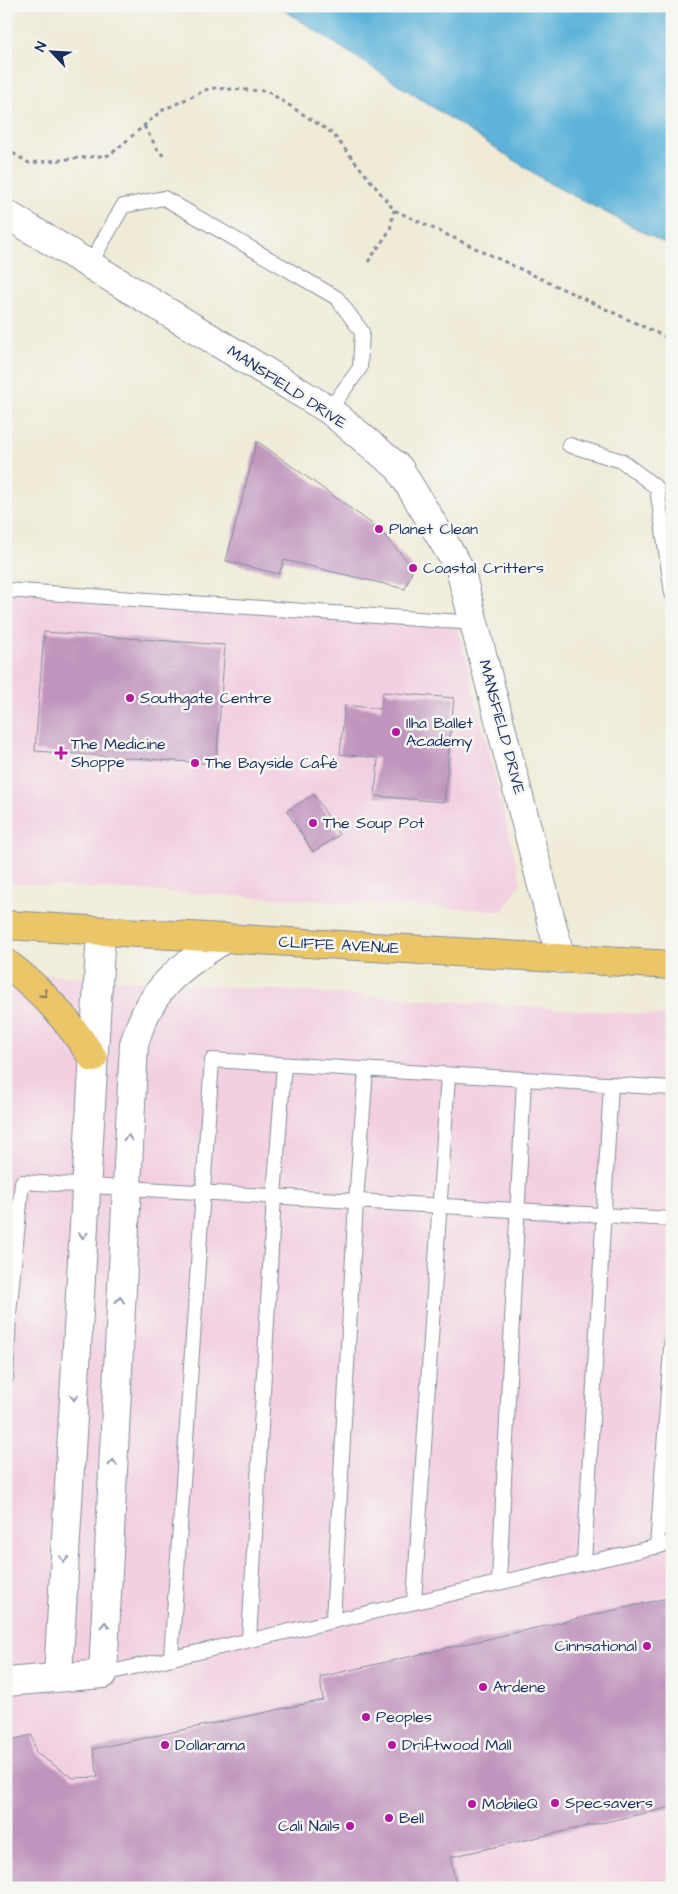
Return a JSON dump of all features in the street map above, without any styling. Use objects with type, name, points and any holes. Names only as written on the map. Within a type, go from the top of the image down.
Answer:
[{"type":"main road","name":"CLIFFE AVENUE","points":[[6,925],[672,966]]},
{"type":"main road","points":[[6,963],[50,999],[72,1026],[93,1058]]},
{"type":"street","name":"MANSFIELD DRIVE","points":[[6,214],[329,410],[399,468],[460,569],[561,958]]},
{"type":"street","points":[[58,1676],[100,931]]},
{"type":"street","points":[[6,1682],[58,1676],[103,1674],[125,1188],[134,1044],[140,1020],[164,985],[186,963],[226,938]]},
{"type":"lane","points":[[90,264],[123,206],[164,198],[337,298],[362,332],[360,368],[329,410]]},
{"type":"lane","points":[[569,445],[622,460],[657,488],[672,593]]},
{"type":"lane","points":[[6,590],[475,623]]},
{"type":"lane","points":[[171,1658],[201,1192],[212,1060],[672,1088]]},
{"type":"lane","points":[[249,1640],[274,1196],[284,1065]]},
{"type":"lane","points":[[333,1621],[356,1201],[366,1070]]},
{"type":"lane","points":[[414,1601],[448,1074]]},
{"type":"lane","points":[[499,1581],[524,1079]]},
{"type":"lane","points":[[584,1562],[611,1084]]},
{"type":"lane","points":[[6,1378],[8,1314],[22,1182],[672,1219]]},
{"type":"lane","points":[[657,1547],[672,1335]]},
{"type":"lane","points":[[103,1674],[499,1581],[672,1543]]},
{"type":"path","points":[[6,150],[29,163],[110,155],[161,111],[210,88],[267,91],[332,133],[394,210],[672,340]]},
{"type":"path","points":[[144,126],[159,152],[167,158]]},
{"type":"path","points":[[368,262],[390,230],[394,210]]},
{"type":"shaded area","points":[[6,590],[457,622],[521,883],[502,911],[6,883]]},
{"type":"shaded area","points":[[6,972],[672,1016],[672,1888],[6,1888]]},
{"type":"water","points":[[278,6],[672,6],[672,247],[549,183]]},
{"type":"building","points":[[257,441],[379,529],[413,568],[405,589],[284,560],[279,574],[226,561]]},
{"type":"building","name":"Southgate Centre","points":[[44,632],[225,645],[216,764],[35,751]]},
{"type":"building","name":"Ilha Ballet Academy","points":[[383,692],[454,698],[444,802],[375,796],[378,758],[340,754],[345,705],[381,709]]},
{"type":"building","name":"The Soup Pot","points":[[314,794],[339,835],[313,852],[287,811]]},
{"type":"building","name":"Driftwood Mall","points":[[672,1597],[672,1807],[450,1857],[457,1888],[6,1888],[6,1741],[32,1735],[36,1753],[73,1778],[98,1777],[93,1749],[323,1700],[320,1677]]},
{"type":"place","name":"Planet Clean","points":[[379,529]]},
{"type":"place","name":"Coastal Critters","points":[[413,568]]},
{"type":"place","name":"Southgate Centre","points":[[130,698]]},
{"type":"place","name":"Ilha Ballet Academy","points":[[396,732]]},
{"type":"place","name":"The Medicine Shoppe","points":[[61,753]]},
{"type":"place","name":"The Bayside Café","points":[[195,763]]},
{"type":"place","name":"The Soup Pot","points":[[313,823]]},
{"type":"place","name":"Cinnsational","points":[[647,1646]]},
{"type":"place","name":"Ardene","points":[[483,1687]]},
{"type":"place","name":"Peoples","points":[[366,1717]]},
{"type":"place","name":"Dollarama","points":[[165,1745]]},
{"type":"place","name":"Driftwood Mall","points":[[392,1745]]},
{"type":"place","name":"Specsavers","points":[[555,1803]]},
{"type":"place","name":"MobileQ","points":[[472,1804]]},
{"type":"place","name":"Bell","points":[[389,1818]]},
{"type":"place","name":"Cali Nails","points":[[350,1826]]}]
